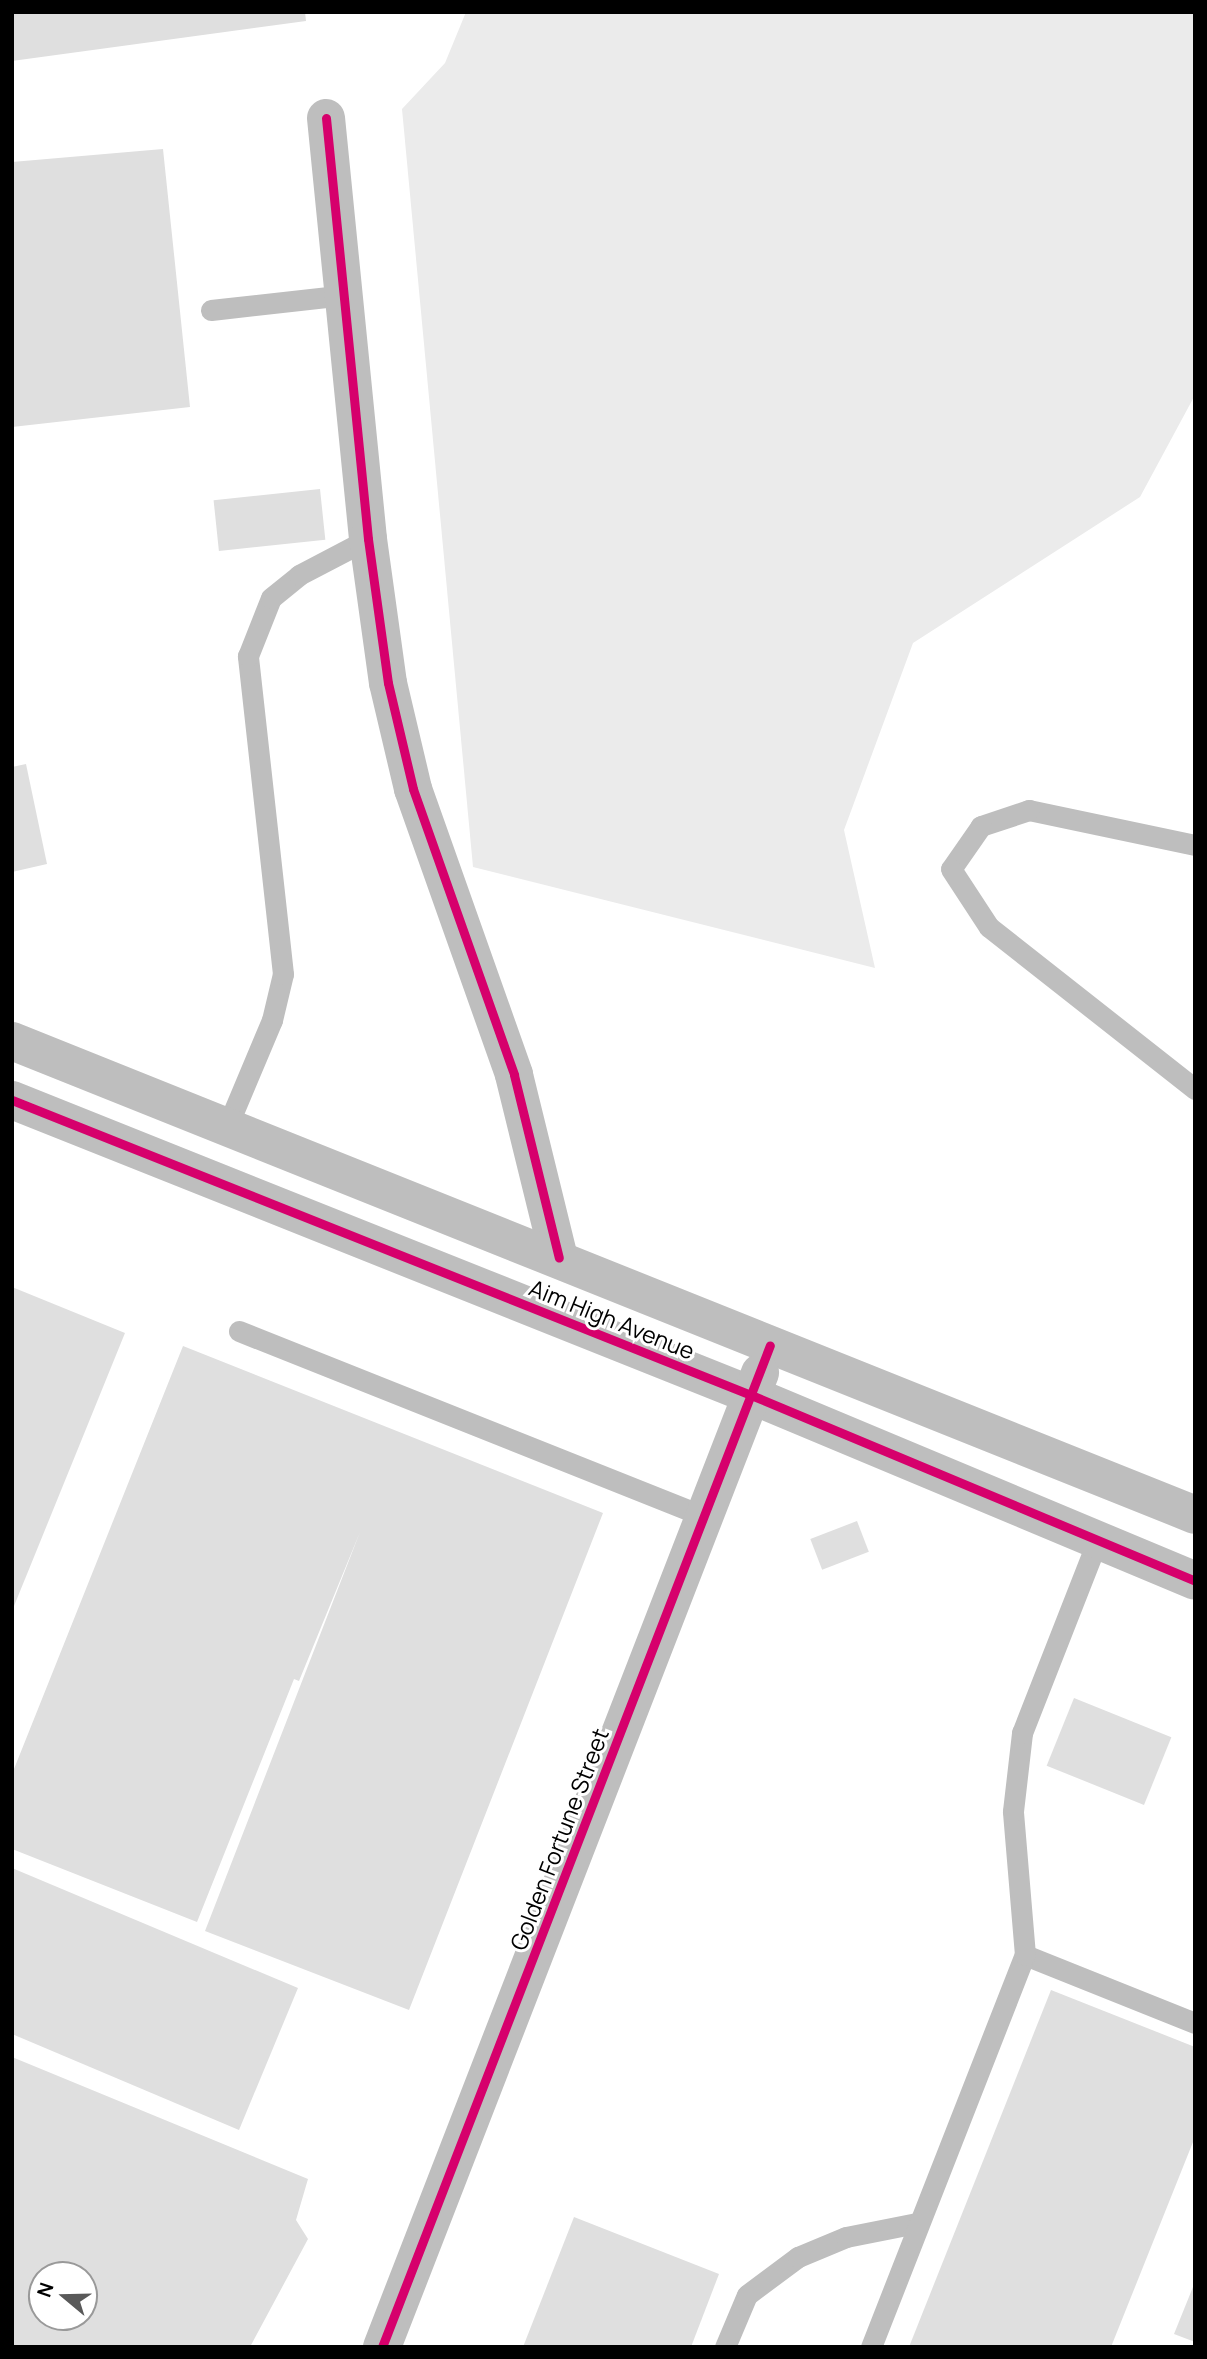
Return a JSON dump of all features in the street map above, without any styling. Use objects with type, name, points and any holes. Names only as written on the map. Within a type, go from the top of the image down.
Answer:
[{"type":"street","points":[[326,118],[368,539],[388,683],[413,789],[514,1074],[559,1258]]},
{"type":"street","name":"Aim High Avenue","points":[[12,1041],[1195,1515]]},
{"type":"street","name":"Aim High Avenue","points":[[12,1100],[751,1395],[1195,1581]]},
{"type":"street","name":"Golden Fortune Street","points":[[382,2347],[706,1517],[770,1345]]},
{"type":"lane","points":[[211,310],[344,295]]},
{"type":"lane","points":[[227,1127],[272,1020],[283,974],[248,656],[271,598],[299,575],[368,539]]},
{"type":"lane","points":[[1195,845],[1029,810],[981,826],[951,869],[989,928],[1195,1089]]},
{"type":"lane","points":[[239,1331],[706,1517]]},
{"type":"lane","points":[[871,2347],[917,2223],[1025,1955],[1013,1811],[1022,1733],[1097,1542]]},
{"type":"lane","points":[[1025,1955],[1195,2023]]},
{"type":"lane","points":[[725,2347],[747,2295],[798,2257],[846,2237],[917,2223]]},
{"type":"shaded area","points":[[466,12],[1195,12],[1195,395],[1140,497],[913,643],[844,830],[875,968],[473,867],[402,109],[445,63]]},
{"type":"building","points":[[12,12],[305,12],[306,21],[12,61]]},
{"type":"building","points":[[163,149],[190,407],[12,427],[12,162]]},
{"type":"building","points":[[320,489],[325,540],[219,551],[214,500]]},
{"type":"building","points":[[26,764],[47,864],[12,872],[12,767]]},
{"type":"building","points":[[12,1287],[125,1333],[12,1611]]},
{"type":"building","points":[[183,1346],[603,1513],[409,2010],[205,1931],[360,1532],[299,1681],[294,1679],[197,1922],[12,1849],[12,1774]]},
{"type":"building","points":[[857,1521],[869,1552],[822,1570],[810,1539]]},
{"type":"building","points":[[1074,1698],[1171,1737],[1144,1805],[1047,1766]]},
{"type":"building","points":[[12,1868],[298,1988],[239,2130],[12,2034]]},
{"type":"building","points":[[1051,1990],[1195,2047],[1195,2137],[1111,2347],[909,2347]]},
{"type":"building","points":[[12,2057],[308,2179],[296,2220],[308,2239],[250,2347],[12,2347]]},
{"type":"building","points":[[574,2217],[719,2274],[691,2347],[523,2347]]},
{"type":"building","points":[[1195,2282],[1195,2342],[1174,2334]]},
{"type":"cycle path","points":[[326,118],[368,539],[388,683],[413,789],[514,1075],[559,1258]]},
{"type":"cycle path","points":[[12,1100],[751,1395],[1195,1581]]},
{"type":"cycle path","points":[[382,2347],[770,1345]]}]
